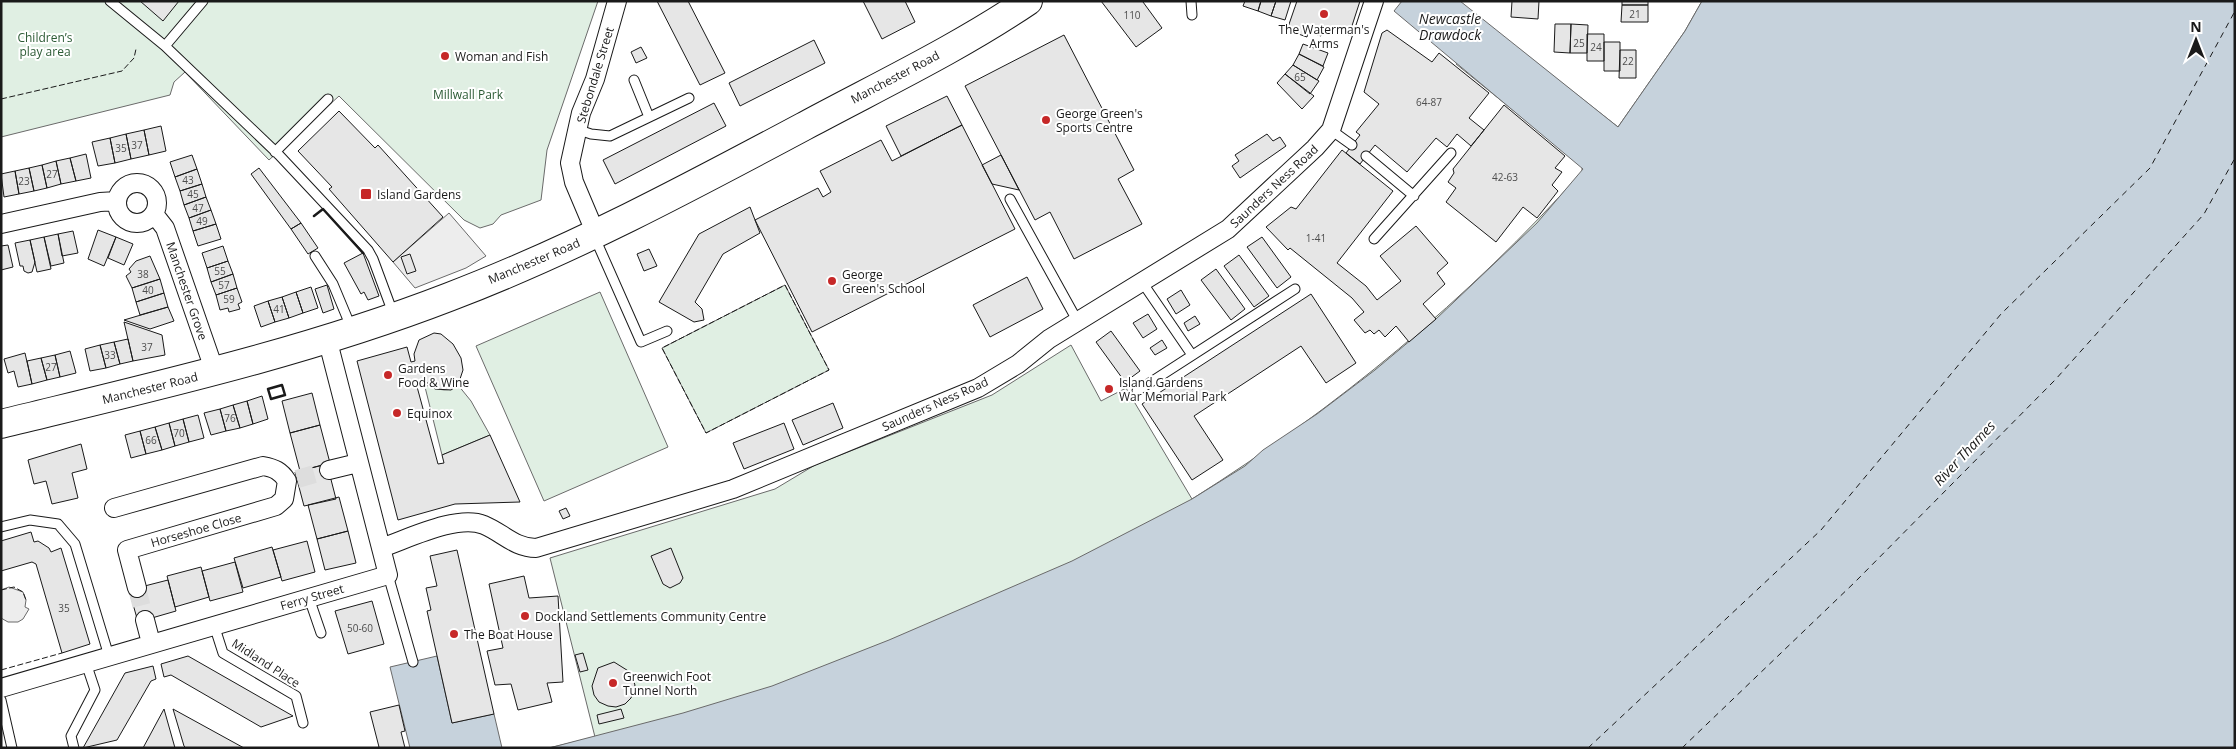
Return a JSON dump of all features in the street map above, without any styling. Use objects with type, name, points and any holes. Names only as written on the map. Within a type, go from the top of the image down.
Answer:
[{"type":"main road","name":"Manchester Road","points":[[1,424],[215,372],[340,334],[447,298],[595,235],[662,202],[938,55],[1028,1]]},
{"type":"street","name":"Stebondale Street","points":[[595,235],[572,175],[570,163],[581,113],[595,79],[617,1]]},
{"type":"street","name":"Saunders Ness Road","points":[[381,548],[457,522],[471,522],[485,526],[526,548],[536,548],[733,489],[978,388],[1018,364],[1049,339],[1228,229],[1309,155],[1331,130],[1374,1]]},
{"type":"street","name":"Manchester Grove","points":[[117,201],[119,194],[128,185],[141,183],[156,195],[158,202],[154,214],[165,228],[215,372]]},
{"type":"street","points":[[1,224],[100,202],[117,201],[120,213],[130,221],[143,222],[154,214]]},
{"type":"street","points":[[340,334],[358,463],[388,575]]},
{"type":"street","points":[[328,470],[358,463]]},
{"type":"street","name":"Horseshoe Close","points":[[114,508],[262,466],[273,468],[292,480],[284,499],[276,506],[127,550],[137,588]]},
{"type":"street","name":"Ferry Street","points":[[1,688],[388,575]]},
{"type":"street","points":[[145,620],[151,643]]},
{"type":"lane","points":[[110,1],[165,46],[275,152],[368,250],[394,316]]},
{"type":"lane","points":[[165,46],[204,1]]},
{"type":"lane","points":[[1191,1],[1192,15]]},
{"type":"lane","points":[[634,80],[649,117]]},
{"type":"lane","points":[[578,130],[590,134],[610,136],[689,98]]},
{"type":"lane","points":[[275,152],[328,99]]},
{"type":"lane","points":[[1331,130],[1352,145]]},
{"type":"lane","points":[[1374,239],[1450,153]]},
{"type":"lane","points":[[1366,156],[1414,196]]},
{"type":"lane","points":[[1010,200],[1078,322]]},
{"type":"lane","points":[[595,235],[641,342],[667,331]]},
{"type":"lane","points":[[315,256],[333,284],[340,334]]},
{"type":"lane","points":[[1142,282],[1192,355]]},
{"type":"lane","points":[[1137,391],[1295,289]]},
{"type":"lane","points":[[1,527],[30,520],[58,524],[75,544],[109,656]]},
{"type":"lane","points":[[388,575],[413,662]]},
{"type":"lane","points":[[309,598],[321,633]]},
{"type":"lane","name":"Midland Place","points":[[214,625],[223,653],[296,696],[303,723]]},
{"type":"lane","points":[[74,748],[71,736],[95,690],[86,663]]},
{"type":"lane","points":[[1,700],[12,748]]},
{"type":"green space","name":"Millwall Park","points":[[1,1],[598,1],[547,150],[541,200],[501,215],[493,224],[480,228],[464,220],[339,96],[269,160],[185,72],[174,82],[170,95],[1,137]]},
{"type":"green space","points":[[1702,1],[1744,169],[822,748],[549,748],[595,737],[550,558],[775,489],[815,465],[992,395],[1071,345],[1101,401],[1126,388],[1192,499],[1298,427],[1399,349],[1493,264],[1582,172],[1582,166],[1456,64],[1487,24],[1618,127],[1685,31]]},
{"type":"green space","points":[[785,285],[829,370],[706,433],[662,348]]},
{"type":"green space","points":[[600,292],[668,447],[544,501],[476,346]]},
{"type":"green space","points":[[429,385],[444,390],[458,385],[471,401],[490,435],[442,455],[425,387]]},
{"type":"shaded area","points":[[449,213],[486,256],[466,268],[415,288],[393,262]]},
{"type":"shaded area","points":[[9,587],[23,592],[26,600],[25,607],[29,609],[23,619],[18,622],[8,622],[1,618],[1,590]]},
{"type":"water","points":[[1402,1],[1460,1],[1618,127],[1685,31],[1702,1],[2235,1],[2235,748],[549,748],[683,713],[772,686],[889,640],[1072,561],[1192,499],[1245,466],[1263,450],[1317,414],[1375,370],[1436,319],[1537,223],[1583,169],[1394,11]]},
{"type":"water","points":[[437,656],[452,723],[494,714],[502,748],[410,748],[390,667]]},
{"type":"building","points":[[140,1],[179,1],[163,21]]},
{"type":"building","points":[[657,1],[688,1],[725,73],[700,85]]},
{"type":"building","points":[[863,1],[905,1],[915,22],[882,39]]},
{"type":"building","points":[[1101,1],[1144,1],[1162,28],[1136,47]]},
{"type":"building","points":[[1245,1],[1261,1],[1258,11],[1243,6]]},
{"type":"building","points":[[1261,1],[1276,1],[1271,16],[1258,11]]},
{"type":"building","points":[[1276,1],[1291,1],[1285,20],[1271,16]]},
{"type":"building","name":"The Waterman's Arms","points":[[1297,1],[1360,1],[1349,35],[1324,26],[1321,36],[1308,32],[1307,37],[1287,30]]},
{"type":"building","points":[[1512,1],[1539,1],[1538,19],[1511,17]]},
{"type":"building","points":[[1622,1],[1648,1],[1648,5],[1622,5]]},
{"type":"building","points":[[1622,5],[1648,5],[1648,22],[1621,22]]},
{"type":"building","points":[[1555,24],[1571,24],[1570,53],[1554,52]]},
{"type":"building","points":[[1571,24],[1588,25],[1587,53],[1570,53]]},
{"type":"building","points":[[1387,30],[1432,62],[1439,53],[1489,93],[1469,118],[1484,130],[1471,146],[1457,134],[1447,147],[1436,138],[1407,172],[1375,145],[1360,164],[1346,153],[1360,135],[1356,132],[1379,104],[1364,92],[1382,33]]},
{"type":"building","points":[[1587,34],[1604,34],[1604,61],[1587,61]]},
{"type":"building","name":"George Green's Sports Centre","points":[[1064,35],[1134,170],[1118,179],[1142,224],[1074,259],[1050,212],[1035,220],[965,86]]},
{"type":"building","points":[[814,40],[825,63],[740,106],[729,83]]},
{"type":"building","points":[[1604,42],[1620,42],[1620,71],[1604,71]]},
{"type":"building","points":[[1303,44],[1328,53],[1323,66],[1299,54]]},
{"type":"building","points":[[641,47],[647,58],[636,63],[631,52]]},
{"type":"building","points":[[1620,50],[1636,50],[1636,78],[1619,78]]},
{"type":"building","points":[[1299,54],[1324,67],[1317,80],[1293,65]]},
{"type":"building","points":[[1293,65],[1319,81],[1310,94],[1285,74]]},
{"type":"building","points":[[1285,74],[1314,96],[1302,109],[1277,83]]},
{"type":"building","points":[[947,96],[962,125],[901,156],[886,126]]},
{"type":"building","points":[[714,103],[726,126],[615,184],[603,160]]},
{"type":"building","points":[[1504,105],[1565,156],[1555,168],[1562,172],[1552,185],[1558,191],[1537,218],[1523,207],[1496,242],[1446,202],[1456,188],[1448,182],[1454,173],[1453,169]]},
{"type":"building","name":"Island Gardens","points":[[339,111],[375,148],[378,145],[443,217],[393,262],[329,189],[332,187],[298,151]]},
{"type":"building","points":[[962,125],[1015,229],[812,332],[755,220],[818,188],[823,197],[831,192],[820,171],[881,140],[892,161]]},
{"type":"building","points":[[161,126],[166,151],[149,155],[144,130]]},
{"type":"building","points":[[144,130],[149,155],[131,159],[126,134]]},
{"type":"building","points":[[126,134],[131,159],[115,163],[110,138]]},
{"type":"building","points":[[1267,134],[1273,141],[1280,137],[1286,146],[1240,178],[1232,166],[1239,161],[1235,155]]},
{"type":"building","points":[[110,138],[115,163],[98,166],[92,142]]},
{"type":"building","points":[[1342,150],[1393,191],[1337,263],[1366,286],[1377,300],[1401,281],[1380,256],[1416,226],[1448,263],[1437,273],[1445,284],[1423,304],[1436,319],[1409,342],[1396,326],[1385,337],[1379,330],[1374,334],[1370,330],[1365,333],[1354,320],[1364,312],[1352,298],[1290,248],[1288,250],[1266,227],[1291,207],[1296,209]]},
{"type":"building","points":[[86,154],[91,178],[76,181],[70,158]]},
{"type":"building","points":[[192,155],[197,169],[175,177],[170,162]]},
{"type":"building","points":[[1001,155],[1019,190],[992,184],[982,165]]},
{"type":"building","points":[[70,158],[76,181],[61,184],[56,161]]},
{"type":"building","points":[[56,161],[61,184],[47,188],[42,165]]},
{"type":"building","points":[[42,165],[47,188],[34,191],[29,168]]},
{"type":"building","points":[[29,168],[34,191],[19,194],[15,171]]},
{"type":"building","points":[[259,168],[301,223],[291,229],[251,174]]},
{"type":"building","points":[[197,169],[202,184],[180,191],[175,177]]},
{"type":"building","points":[[15,171],[19,194],[4,197],[1,174]]},
{"type":"building","points":[[202,184],[206,197],[184,205],[180,191]]},
{"type":"building","points":[[206,197],[211,210],[189,218],[184,205]]},
{"type":"building","points":[[750,207],[760,233],[723,254],[695,302],[702,309],[704,320],[694,322],[659,302],[699,234]]},
{"type":"building","points":[[211,210],[216,224],[193,231],[189,218]]},
{"type":"building","points":[[301,223],[318,248],[308,254],[291,229]]},
{"type":"building","points":[[216,224],[221,239],[198,246],[193,231]]},
{"type":"building","points":[[98,230],[116,237],[104,266],[88,259]]},
{"type":"building","points":[[73,231],[78,253],[62,256],[58,234]]},
{"type":"building","points":[[58,234],[64,263],[51,266],[44,237]]},
{"type":"building","points":[[44,237],[51,269],[37,272],[30,240]]},
{"type":"building","points":[[116,237],[133,244],[124,265],[108,258]]},
{"type":"building","points":[[1262,237],[1291,277],[1277,288],[1247,247]]},
{"type":"building","points":[[30,240],[35,262],[32,272],[28,273],[24,271],[23,266],[20,266],[15,243]]},
{"type":"building","points":[[8,245],[13,267],[1,270],[1,246]]},
{"type":"building","points":[[223,246],[228,261],[207,268],[202,253]]},
{"type":"building","points":[[649,249],[657,266],[644,271],[637,254]]},
{"type":"building","points":[[363,253],[379,296],[368,300],[364,292],[361,294],[344,263]]},
{"type":"building","points":[[410,254],[416,271],[407,274],[401,257]]},
{"type":"building","points":[[1239,255],[1269,296],[1254,307],[1224,266]]},
{"type":"building","points":[[150,256],[160,279],[132,288],[126,276],[131,272],[129,269],[136,261]]},
{"type":"building","points":[[228,261],[233,274],[211,282],[207,268]]},
{"type":"building","points":[[1216,269],[1245,309],[1231,320],[1201,280]]},
{"type":"building","points":[[233,274],[237,288],[216,295],[211,282]]},
{"type":"building","points":[[1027,277],[1043,309],[990,337],[973,305]]},
{"type":"building","points":[[160,279],[164,293],[136,302],[132,288]]},
{"type":"building","points":[[327,285],[334,309],[323,313],[315,289]]},
{"type":"building","points":[[311,287],[318,308],[303,313],[296,292]]},
{"type":"building","points":[[237,288],[242,302],[238,304],[240,309],[229,312],[228,308],[220,310],[216,295]]},
{"type":"building","points":[[1181,290],[1190,305],[1176,314],[1167,299]]},
{"type":"building","points":[[296,292],[303,313],[289,318],[282,297]]},
{"type":"building","points":[[164,293],[168,307],[140,315],[136,302]]},
{"type":"building","points":[[1311,294],[1356,363],[1326,383],[1301,346],[1194,416],[1223,460],[1192,480],[1142,404]]},
{"type":"building","points":[[282,297],[289,318],[275,322],[268,301]]},
{"type":"building","points":[[268,301],[275,322],[261,327],[254,306]]},
{"type":"building","points":[[168,307],[174,321],[150,329],[124,320]]},
{"type":"building","points":[[1148,314],[1157,329],[1143,338],[1133,323]]},
{"type":"building","points":[[1195,316],[1200,324],[1188,331],[1184,323]]},
{"type":"building","points":[[124,322],[162,335],[165,355],[133,361]]},
{"type":"building","points":[[1111,331],[1140,371],[1125,382],[1096,342]]},
{"type":"building","name":"Equinox","points":[[434,333],[441,334],[453,344],[461,358],[463,370],[458,385],[451,390],[435,389],[425,381],[416,383],[438,464],[444,463],[442,455],[490,435],[520,502],[455,504],[398,520],[357,361],[407,347],[411,362],[415,361],[414,354],[419,340]]},
{"type":"building","points":[[128,339],[133,361],[120,364],[114,342]]},
{"type":"building","points":[[1162,340],[1167,348],[1155,355],[1150,348]]},
{"type":"building","points":[[114,342],[120,364],[106,368],[100,345]]},
{"type":"building","points":[[100,345],[106,368],[90,371],[85,349]]},
{"type":"building","points":[[70,351],[76,373],[60,377],[55,355]]},
{"type":"building","points":[[25,353],[32,384],[18,387],[14,371],[8,373],[4,359]]},
{"type":"building","points":[[55,355],[60,377],[47,380],[41,358]]},
{"type":"building","points":[[41,358],[47,380],[32,384],[27,361]]},
{"type":"building","points":[[312,393],[320,425],[290,433],[282,401]]},
{"type":"building","points":[[262,396],[268,419],[253,424],[247,401]]},
{"type":"building","points":[[247,401],[253,424],[240,428],[233,405]]},
{"type":"building","points":[[833,403],[843,428],[803,445],[792,420]]},
{"type":"building","points":[[233,405],[240,428],[226,431],[220,409]]},
{"type":"building","points":[[220,409],[226,431],[211,435],[204,413]]},
{"type":"building","points":[[198,415],[204,438],[189,442],[183,419]]},
{"type":"building","points":[[183,419],[189,442],[175,446],[169,423]]},
{"type":"building","points":[[169,423],[175,446],[162,450],[155,427]]},
{"type":"building","points":[[784,423],[794,449],[744,469],[733,443]]},
{"type":"building","points":[[320,425],[330,463],[300,471],[290,433]]},
{"type":"building","points":[[155,427],[162,450],[146,454],[140,431]]},
{"type":"building","points":[[140,431],[146,454],[131,458],[125,435]]},
{"type":"building","points":[[81,444],[87,469],[72,473],[78,498],[52,504],[46,481],[34,484],[28,460]]},
{"type":"building","points":[[327,464],[336,499],[304,506],[295,472]]},
{"type":"building","points":[[339,497],[348,531],[317,539],[308,505]]},
{"type":"building","points":[[566,508],[570,516],[563,519],[559,511]]},
{"type":"building","points":[[348,531],[356,563],[325,570],[317,539]]},
{"type":"building","points":[[31,532],[34,542],[38,541],[49,548],[51,552],[61,548],[90,644],[62,653],[36,564],[32,562],[1,571],[1,541]]},
{"type":"building","points":[[307,541],[315,572],[282,581],[273,550]]},
{"type":"building","points":[[272,547],[281,577],[243,588],[234,558]]},
{"type":"building","points":[[671,548],[683,578],[680,583],[670,588],[663,584],[651,556]]},
{"type":"building","name":"The Boat House","points":[[457,550],[494,714],[452,723],[427,611],[431,610],[426,588],[437,586],[430,556]]},
{"type":"building","points":[[235,562],[243,592],[210,601],[202,571]]},
{"type":"building","points":[[201,567],[209,597],[175,607],[167,576]]},
{"type":"building","points":[[524,576],[529,598],[558,596],[563,682],[547,683],[552,702],[518,710],[511,684],[495,685],[487,651],[503,648],[489,584]]},
{"type":"building","points":[[168,580],[176,611],[138,622],[129,590]]},
{"type":"building","points":[[372,601],[384,644],[348,654],[335,611]]},
{"type":"building","points":[[583,653],[588,670],[580,672],[575,655]]},
{"type":"building","points":[[188,656],[293,716],[261,727],[171,675],[164,677],[161,664]]},
{"type":"building","name":"Greenwich Foot Tunnel North","points":[[614,662],[630,672],[635,685],[631,698],[625,704],[616,707],[599,702],[594,695],[592,686],[598,668]]},
{"type":"building","points":[[153,666],[156,679],[151,681],[117,740],[83,748],[125,673]]},
{"type":"building","points":[[399,705],[405,731],[401,732],[405,748],[376,748],[379,747],[370,712]]},
{"type":"building","points":[[164,709],[175,748],[143,748]]},
{"type":"building","points":[[173,709],[244,748],[186,748]]},
{"type":"building","points":[[621,709],[624,718],[599,724],[597,715]]},
{"type":"ferry route","points":[[1588,748],[1821,530],[2001,314],[2150,168],[2235,11]]},
{"type":"ferry route","points":[[1682,748],[1855,582],[2055,380],[2204,214],[2235,158]]},
{"type":"tunnel","points":[[297,479],[329,470]]},
{"type":"tunnel","points":[[137,588],[145,620]]},
{"type":"fence","points":[[1,99],[122,71],[134,58],[136,49]]},
{"type":"fence","points":[[785,285],[829,370],[706,433],[662,348],[785,285]]},
{"type":"fence","points":[[1,590],[14,587],[23,592],[26,600]]},
{"type":"fence","points":[[1,670],[62,653]]},
{"type":"wall","points":[[314,216],[323,209],[363,253]]},
{"type":"wall","points":[[282,385],[285,395],[271,399],[268,389],[282,385]]},
{"type":"place","name":"The Waterman's Arms","points":[[1324,14]]},
{"type":"place","name":"Woman and Fish","points":[[445,56]]},
{"type":"place","name":"George Green's Sports Centre","points":[[1046,120]]},
{"type":"place","name":"Island Gardens","points":[[366,194]]},
{"type":"place","name":"George Green's School","points":[[832,281]]},
{"type":"place","name":"Gardens Food & Wine","points":[[388,375]]},
{"type":"place","name":"Island Gardens War Memorial Park","points":[[1109,389]]},
{"type":"place","name":"Equinox","points":[[397,413]]},
{"type":"place","name":"Dockland Settlements Community Centre","points":[[525,616]]},
{"type":"place","name":"The Boat House","points":[[454,634]]},
{"type":"place","name":"Greenwich Foot Tunnel North","points":[[613,683]]},
{"type":"water label","name":"Newcastle Drawdock","points":[[1450,26]]},
{"type":"water label","name":"River Thames","points":[[1964,453]]},
{"type":"park label","name":"Children’s play area","points":[[45,44]]}]
